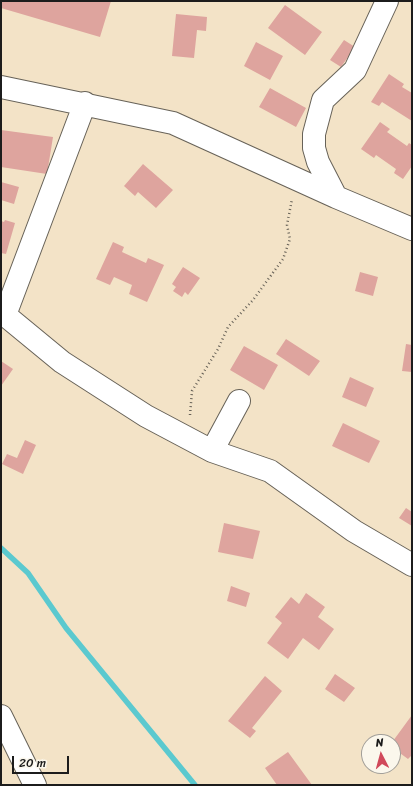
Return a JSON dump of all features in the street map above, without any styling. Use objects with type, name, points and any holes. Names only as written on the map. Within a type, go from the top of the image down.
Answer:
[{"type":"street","points":[[336,197],[318,162],[314,148],[314,134],[323,100],[355,70],[388,1]]},
{"type":"street","points":[[1,87],[85,103],[173,123],[336,197],[412,229]]},
{"type":"street","points":[[85,103],[3,314],[62,362],[146,416],[216,442],[270,471],[354,531],[412,564]]},
{"type":"street","points":[[216,442],[239,401]]},
{"type":"street","points":[[1,716],[34,785]]},
{"type":"path","points":[[216,442],[189,415],[192,391],[218,349],[228,326],[253,300],[283,259],[290,239],[287,225],[296,179]]},
{"type":"building","points":[[1,1],[111,1],[100,37],[1,8]]},
{"type":"building","points":[[285,5],[322,32],[305,55],[268,28]]},
{"type":"building","points":[[176,14],[207,17],[206,31],[197,30],[194,58],[172,56]]},
{"type":"building","points":[[344,40],[355,47],[341,67],[330,60]]},
{"type":"building","points":[[256,42],[283,56],[270,80],[244,66]]},
{"type":"building","points":[[389,74],[404,84],[402,87],[412,93],[412,121],[382,102],[379,106],[371,102]]},
{"type":"building","points":[[270,88],[306,108],[296,127],[259,107]]},
{"type":"building","points":[[380,122],[390,129],[387,132],[407,146],[409,143],[412,145],[412,166],[403,179],[394,173],[396,169],[376,155],[374,158],[361,149]]},
{"type":"building","points":[[1,130],[53,137],[47,174],[1,167]]},
{"type":"building","points":[[143,164],[173,190],[156,208],[138,192],[135,196],[124,186]]},
{"type":"building","points":[[1,182],[19,187],[14,204],[1,200]]},
{"type":"building","points":[[5,220],[15,223],[6,254],[1,253],[1,221],[4,222]]},
{"type":"building","points":[[113,242],[124,247],[122,252],[146,263],[148,258],[164,265],[147,302],[129,294],[132,285],[114,277],[110,285],[96,279]]},
{"type":"building","points":[[183,267],[200,278],[188,295],[185,292],[182,297],[173,291],[176,287],[172,284]]},
{"type":"building","points":[[360,272],[378,277],[373,296],[355,291]]},
{"type":"building","points":[[286,339],[320,361],[309,376],[276,354]]},
{"type":"building","points":[[406,344],[412,345],[412,372],[402,371]]},
{"type":"building","points":[[244,346],[278,365],[264,390],[230,370]]},
{"type":"building","points":[[1,361],[13,369],[1,386]]},
{"type":"building","points":[[350,377],[374,388],[366,407],[342,397]]},
{"type":"building","points":[[343,423],[380,441],[369,463],[332,446]]},
{"type":"building","points":[[25,440],[36,445],[23,474],[2,464],[7,454],[17,458]]},
{"type":"building","points":[[406,508],[412,512],[412,526],[399,518]]},
{"type":"building","points":[[224,523],[260,531],[253,559],[218,552]]},
{"type":"building","points":[[231,586],[250,593],[246,607],[227,601]]},
{"type":"building","points":[[306,593],[325,607],[318,617],[334,629],[319,650],[303,638],[288,659],[267,643],[282,623],[275,617],[291,597],[299,604]]},
{"type":"building","points":[[335,674],[355,688],[344,702],[325,689]]},
{"type":"building","points":[[265,676],[282,691],[252,728],[256,731],[250,738],[228,721]]},
{"type":"building","points":[[412,715],[412,755],[408,759],[401,754],[401,734],[398,734]]},
{"type":"building","points":[[288,752],[312,785],[277,785],[265,768]]},
{"type":"waterway","points":[[1,548],[28,573],[66,628],[195,785]]}]
